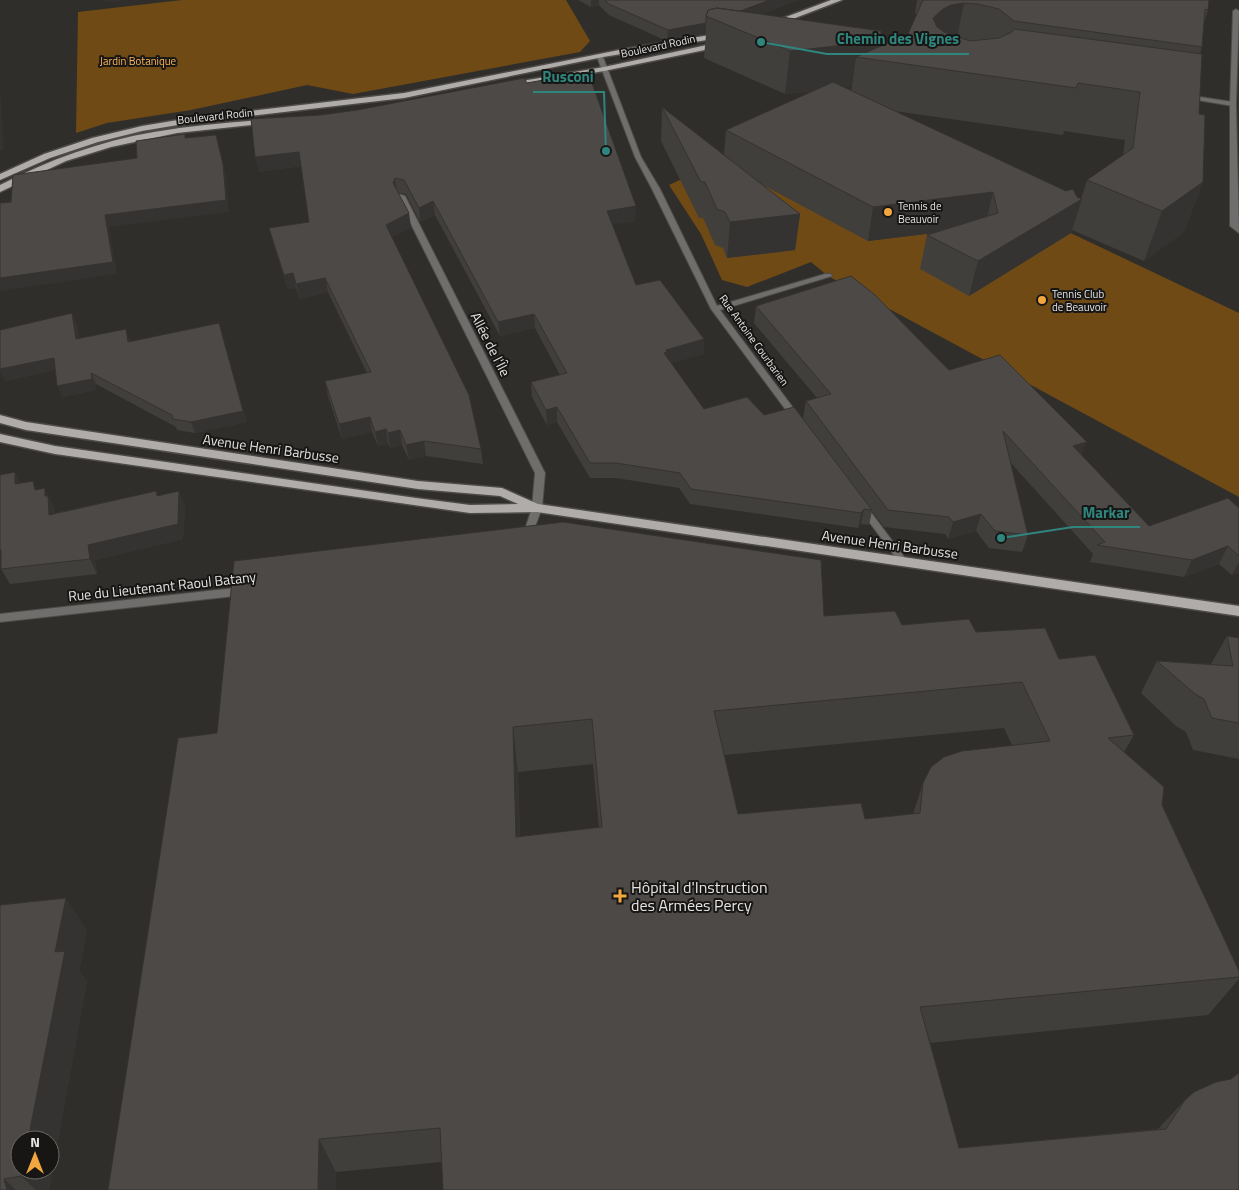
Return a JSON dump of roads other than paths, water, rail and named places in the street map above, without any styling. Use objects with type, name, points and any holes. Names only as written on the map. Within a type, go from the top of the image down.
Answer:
[{"type":"main road","points":[[763,27],[838,0]]},
{"type":"main road","name":"Boulevard Rodin","points":[[0,177],[41,158],[76,145],[153,125],[234,114],[337,105],[389,98],[444,89],[651,46],[729,37],[604,69],[505,86]]},
{"type":"main road","points":[[330,114],[466,93]]},
{"type":"main road","name":"Boulevard Rodin","points":[[0,189],[42,167],[141,138],[175,131],[281,120]]},
{"type":"main road","name":"Avenue Henri Barbusse","points":[[0,419],[26,426],[418,485],[502,492],[537,508]]},
{"type":"main road","name":"Avenue Henri Barbusse","points":[[0,438],[55,450],[470,509],[537,508],[902,560],[1239,611]]},
{"type":"street","points":[[1236,11],[1234,226],[1239,231]]},
{"type":"street","name":"Rue Antoine Courbarien","points":[[600,58],[638,157],[656,189],[715,309],[802,426]]},
{"type":"street","points":[[1178,96],[1236,104]]},
{"type":"street","name":"Allée de l'Île","points":[[401,196],[540,473],[537,508]]},
{"type":"street","points":[[715,309],[828,276]]},
{"type":"street","points":[[860,503],[902,560]]},
{"type":"street","points":[[519,543],[526,539],[537,508]]},
{"type":"street","name":"Rue du Lieutenant Raoul Batany","points":[[0,618],[251,590]]},
{"type":"place","name":"Chemin des Vignes","points":[[761,42]]},
{"type":"place","name":"Rusconi","points":[[606,151]]},
{"type":"place","name":"Tennis de Beauvoir","points":[[888,212]]},
{"type":"place","name":"Tennis Club de Beauvoir","points":[[1042,300]]},
{"type":"place","name":"Markar","points":[[1001,538]]},
{"type":"place","name":"Hôpital d'Instruction des Armées Percy","points":[[620,896]]},
{"type":"park label","name":"Jardin Botanique","points":[[138,61]]}]
